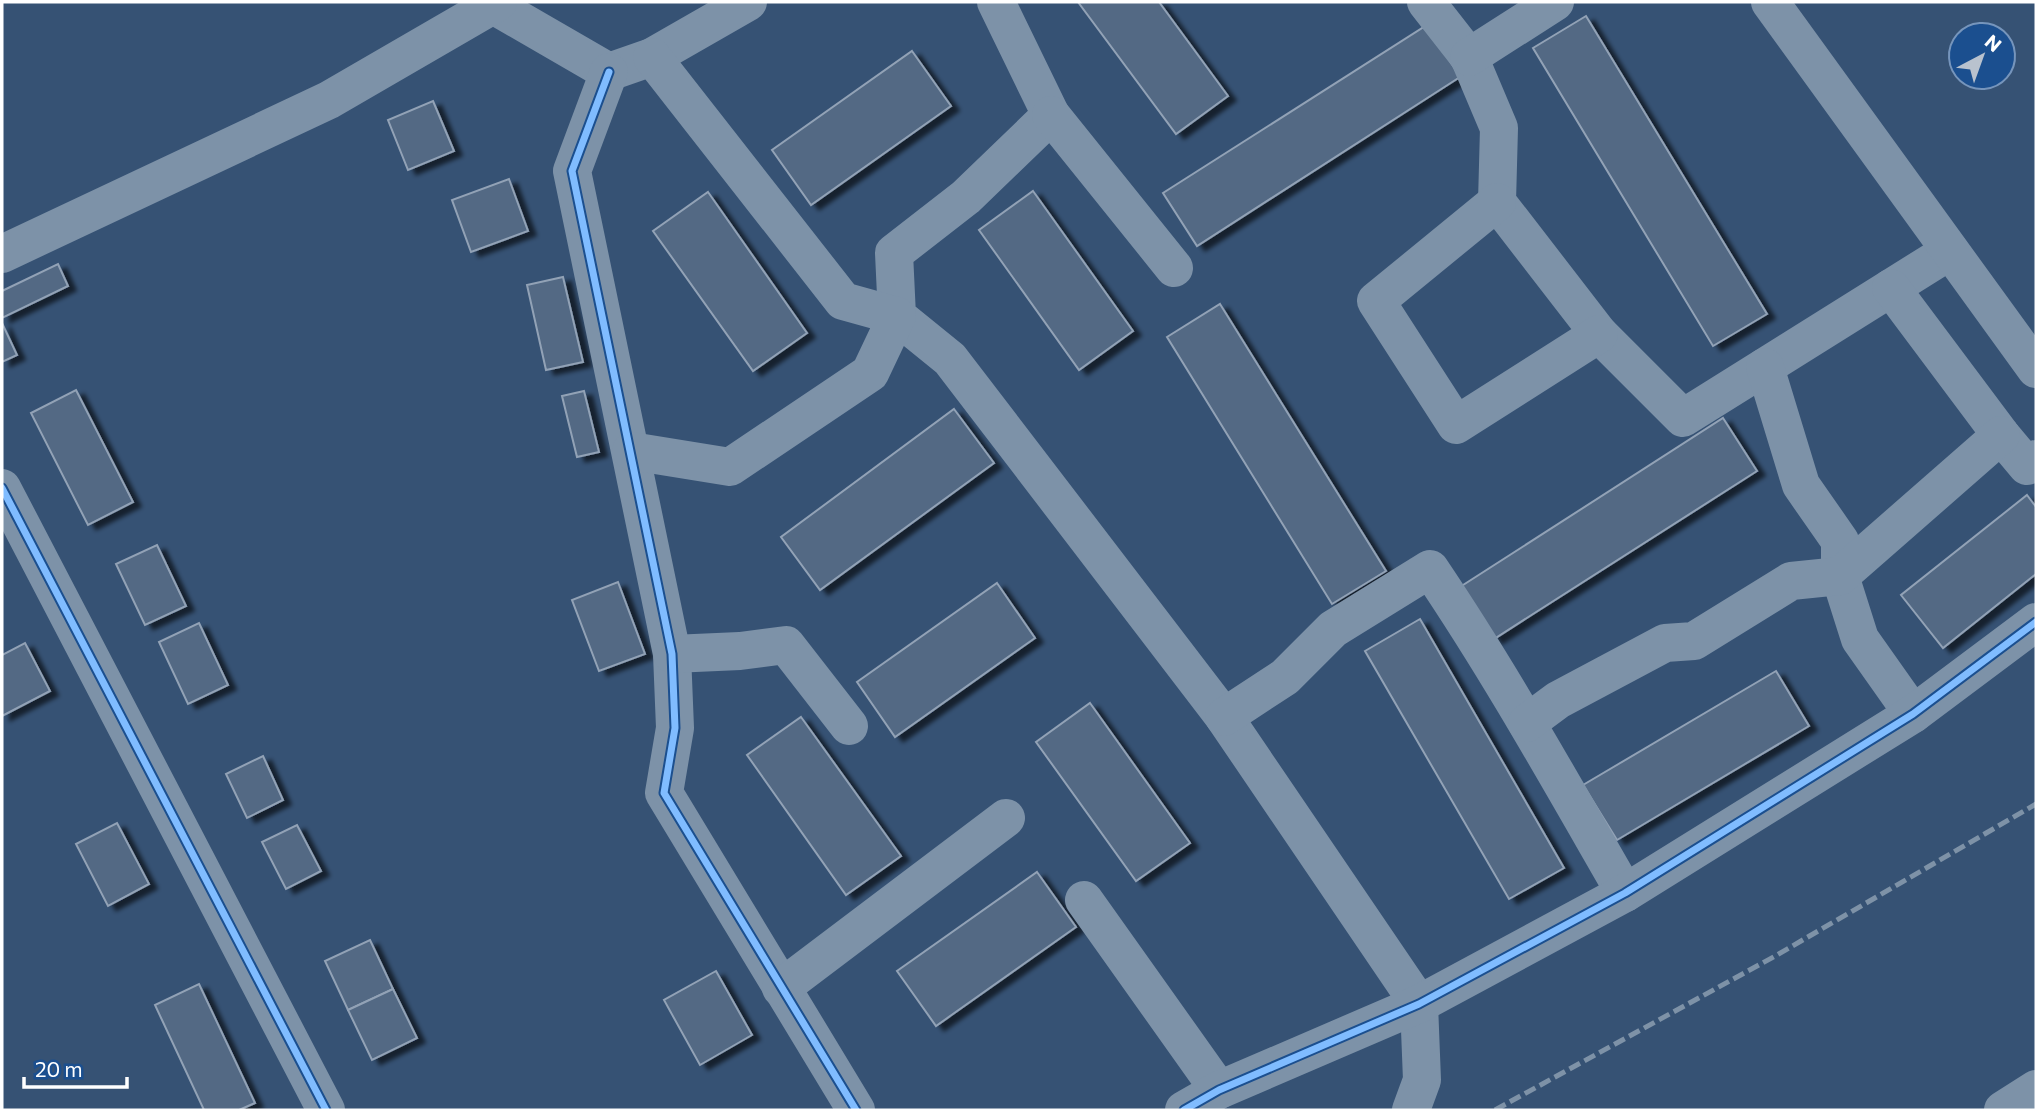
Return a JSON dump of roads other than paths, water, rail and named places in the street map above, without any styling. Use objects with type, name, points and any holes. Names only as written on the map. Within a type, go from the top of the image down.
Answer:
[{"type":"street","points":[[2,254],[329,100],[493,3],[609,72],[652,57],[748,2]]},
{"type":"street","points":[[996,2],[1051,115],[1174,268]]},
{"type":"street","points":[[1426,2],[1469,57],[1499,128],[1497,202],[1599,334],[1683,418],[1950,251]]},
{"type":"street","points":[[1469,57],[1555,2]]},
{"type":"street","points":[[1770,2],[2036,369]]},
{"type":"street","points":[[652,57],[843,301],[897,316],[950,359],[1224,717],[1419,1004],[1422,1080],[1411,1110]]},
{"type":"street","points":[[609,72],[572,171],[672,654],[675,728],[664,793],[856,1110]]},
{"type":"street","points":[[631,451],[730,467],[870,373],[897,316],[894,253],[966,197],[1051,115]]},
{"type":"street","points":[[1497,202],[1376,301],[1456,425],[1599,334]]},
{"type":"street","points":[[1891,288],[2027,466],[2036,459]]},
{"type":"street","points":[[1765,367],[1801,485],[1840,541],[1840,576],[1860,639],[1913,715]]},
{"type":"street","points":[[1527,723],[1558,699],[1665,643],[1693,641],[1791,581],[1840,576],[2001,435]]},
{"type":"street","points":[[2,488],[326,1110]]},
{"type":"street","points":[[1224,717],[1285,677],[1333,629],[1430,569],[1527,723],[1625,893]]},
{"type":"street","points":[[1184,1110],[1219,1090],[1419,1004],[1625,893],[1913,715],[2036,622]]},
{"type":"street","points":[[672,654],[740,651],[786,645],[849,726]]},
{"type":"street","points":[[781,988],[1006,818]]},
{"type":"street","points":[[1084,900],[1219,1090]]},
{"type":"street","points":[[2003,1110],[2036,1089]]},
{"type":"railway","points":[[1495,1110],[1777,955],[2036,804]]}]
